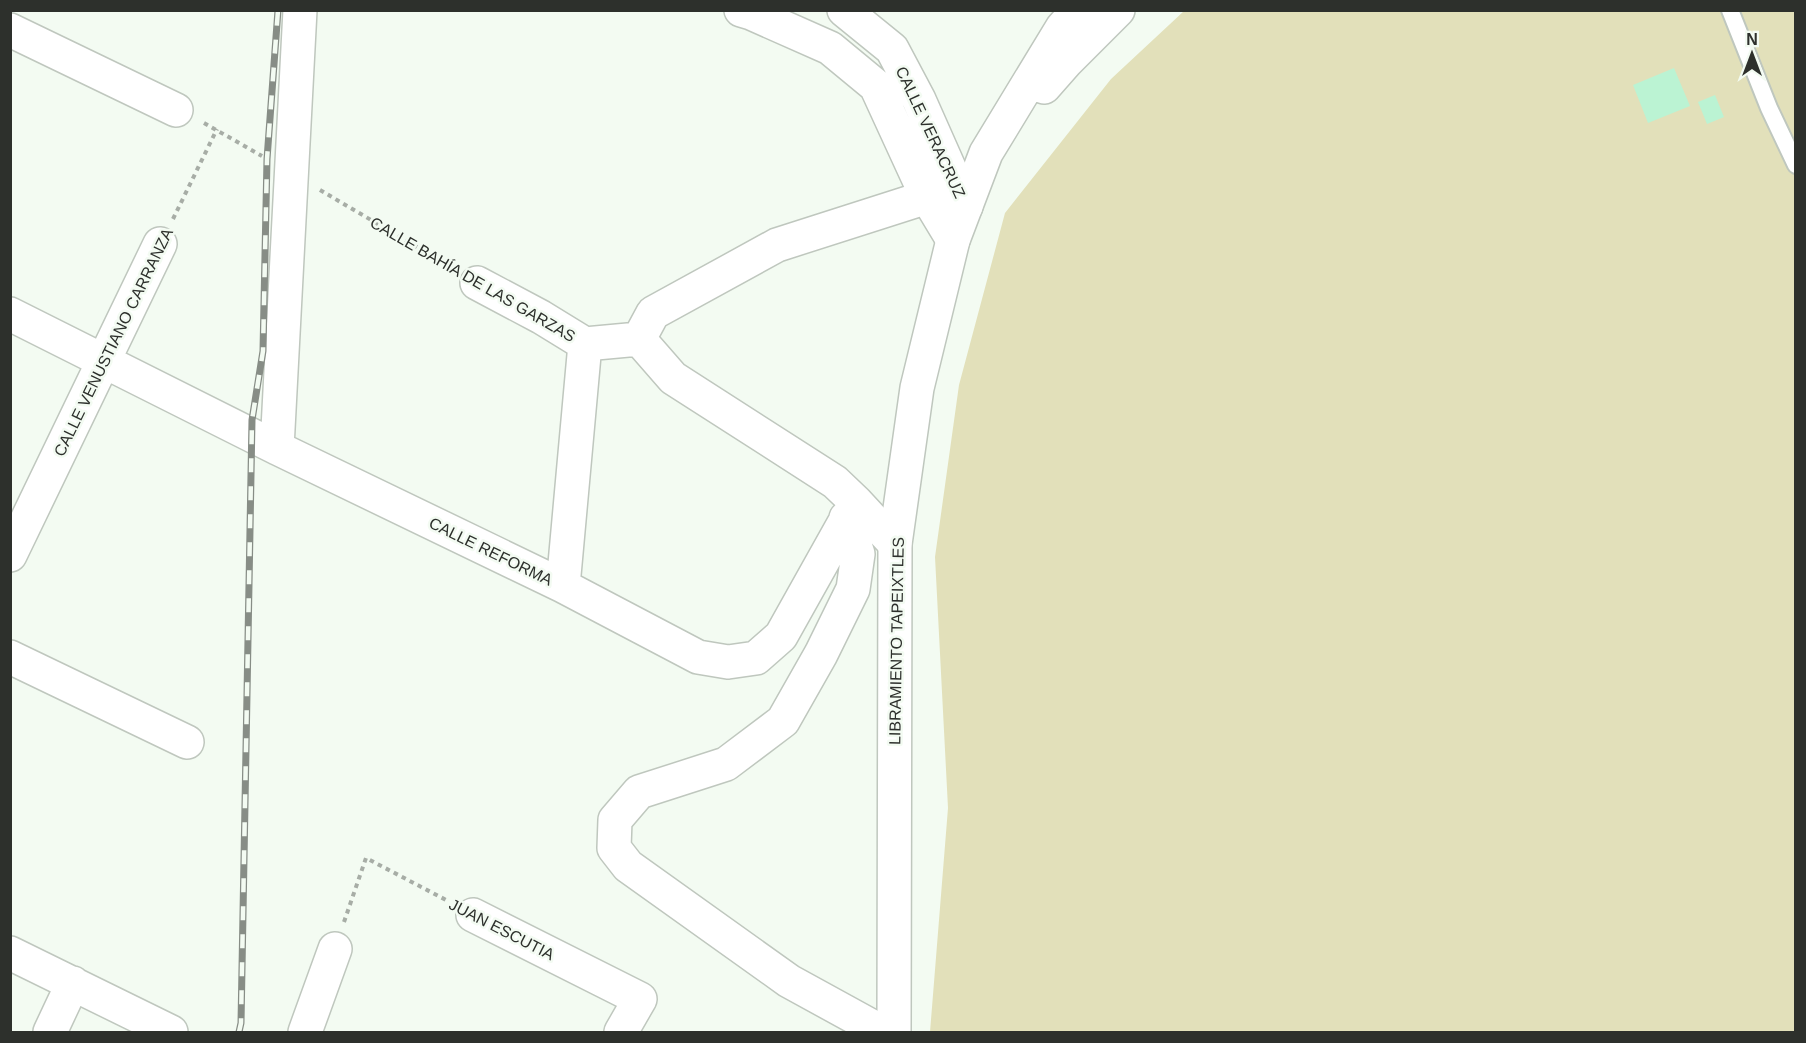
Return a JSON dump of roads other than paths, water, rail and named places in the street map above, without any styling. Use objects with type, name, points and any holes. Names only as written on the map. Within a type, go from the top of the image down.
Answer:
[{"type":"street","points":[[277,448],[300,10]]},
{"type":"street","points":[[741,10],[830,48],[876,86],[927,197],[953,240]]},
{"type":"street","name":"CALLE VERACRUZ","points":[[844,10],[891,49],[919,100],[966,206]]},
{"type":"street","name":"LIBRAMIENTO TAPEIXTLES","points":[[894,1032],[895,544],[917,388],[953,240],[986,153],[1062,28],[1078,10]]},
{"type":"street","name":"LIBRAMIENTO TAPEIXTLES","points":[[986,153],[1066,62],[1118,10]]},
{"type":"street","points":[[10,30],[176,110]]},
{"type":"street","points":[[882,1032],[789,981],[628,866],[614,848],[615,820],[639,792],[726,764],[783,721],[821,654],[853,589],[858,554],[851,510],[835,482],[673,378],[639,339],[653,313],[777,245],[927,197]]},
{"type":"street","name":"CALLE VENUSTIANO CARRANZA","points":[[10,555],[160,244]]},
{"type":"street","name":"CALLE BAHÍA DE LAS GARZAS","points":[[477,283],[541,317],[585,344],[639,339]]},
{"type":"street","name":"CALLE REFORMA","points":[[10,314],[277,448],[563,586],[698,657],[728,662],[756,658],[781,636],[851,510]]},
{"type":"street","points":[[563,586],[585,344]]},
{"type":"street","points":[[851,510],[895,544]]},
{"type":"street","points":[[10,657],[187,742]]},
{"type":"street","name":"JUAN ESCUTIA","points":[[473,915],[640,999],[621,1032]]},
{"type":"street","points":[[305,1032],[335,949]]},
{"type":"street","points":[[10,953],[171,1032]]},
{"type":"street","points":[[50,1032],[73,983]]},
{"type":"lane","points":[[1730,10],[1769,108],[1796,165]]},
{"type":"railway","points":[[239,1032],[241,1023],[252,420],[263,351],[267,159],[278,10]]}]
